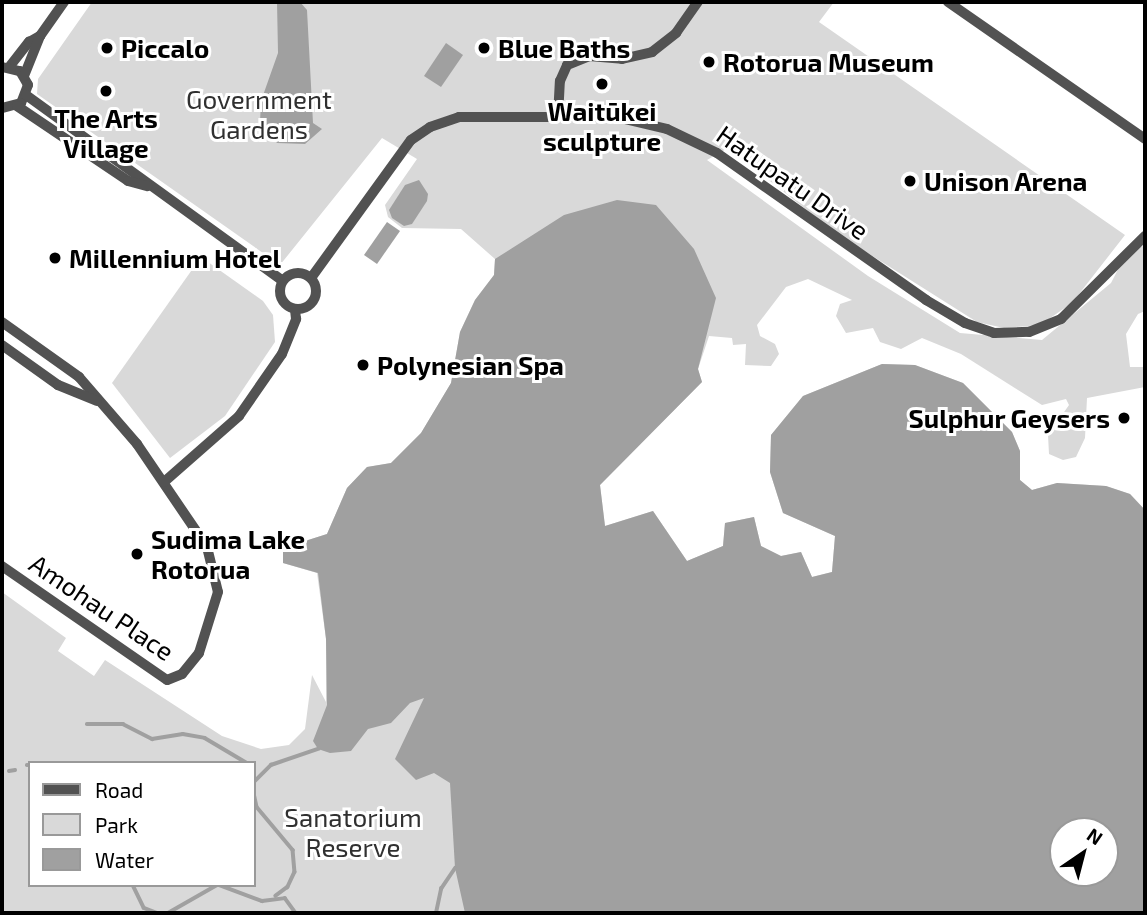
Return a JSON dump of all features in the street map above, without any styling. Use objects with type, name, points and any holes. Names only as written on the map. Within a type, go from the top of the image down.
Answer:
[{"type":"street","points":[[18,106],[26,95],[24,76],[40,36],[64,2]]},
{"type":"street","points":[[558,117],[560,81],[567,65],[589,56],[622,59],[652,52],[676,33],[698,2]]},
{"type":"street","points":[[948,2],[1145,139]]},
{"type":"street","points":[[24,76],[6,66],[29,42],[40,36]]},
{"type":"street","points":[[26,95],[134,171],[147,186],[283,281]]},
{"type":"street","points":[[2,108],[18,106],[128,181],[147,186]]},
{"type":"street","name":"Hatupatu Drive","points":[[311,278],[405,148],[424,130],[460,117],[637,120],[707,148],[893,280],[965,323],[993,333],[1029,332],[1061,319],[1145,236]]},
{"type":"street","points":[[283,281],[296,273],[311,278],[316,289],[314,301],[295,309]]},
{"type":"street","points":[[2,322],[70,370],[100,402],[164,482],[239,416],[282,354],[296,319],[295,309],[281,297],[283,281]]},
{"type":"street","points":[[2,345],[58,385],[100,402]]},
{"type":"street","name":"Amohau Place","points":[[2,566],[167,680],[187,669],[206,637],[218,592],[214,564],[201,536],[164,482]]},
{"type":"green space","points":[[92,2],[834,2],[819,22],[1125,235],[1072,303],[1040,325],[1004,328],[977,322],[836,233],[728,148],[707,160],[868,276],[960,333],[1042,340],[1111,283],[1129,248],[1145,246],[1145,311],[1138,314],[1126,334],[1130,367],[1145,367],[1145,387],[1087,398],[1085,438],[1076,457],[1063,460],[1049,454],[1048,435],[1069,405],[1066,399],[1042,405],[961,354],[922,338],[901,349],[880,342],[873,328],[846,333],[836,316],[840,304],[852,300],[808,279],[786,287],[757,325],[760,336],[775,344],[779,354],[771,366],[745,365],[746,344],[733,345],[732,338],[709,336],[698,369],[702,382],[600,485],[605,526],[653,511],[687,561],[723,546],[725,523],[754,517],[761,546],[781,556],[801,552],[812,577],[832,572],[835,536],[783,513],[770,472],[771,435],[803,396],[882,364],[915,365],[963,383],[1012,432],[1020,451],[1020,480],[1032,490],[1057,483],[1106,486],[1130,494],[1145,510],[1145,913],[2,913],[2,592],[66,638],[58,651],[94,676],[105,660],[222,736],[261,749],[289,745],[305,729],[312,675],[326,702],[326,639],[317,573],[283,563],[283,548],[327,534],[347,488],[367,467],[391,463],[421,433],[451,383],[460,332],[475,300],[494,275],[495,259],[461,229],[402,228],[388,217],[385,205],[417,159],[382,138],[280,265],[37,94],[38,79]]},
{"type":"green space","points":[[201,257],[263,301],[273,315],[275,342],[225,416],[170,458],[112,383]]},
{"type":"water","points":[[277,2],[300,2],[307,10],[313,123],[322,129],[305,144],[277,143],[260,122],[261,101],[278,53]]},
{"type":"water","points":[[446,43],[463,55],[441,87],[424,76]]},
{"type":"water","points":[[419,180],[428,194],[427,201],[412,224],[404,226],[392,218],[389,210],[405,185]]},
{"type":"water","points":[[617,200],[656,205],[694,249],[716,298],[698,369],[702,382],[600,485],[605,526],[653,511],[687,561],[723,546],[725,523],[754,517],[761,546],[781,556],[801,552],[812,577],[832,572],[835,536],[783,513],[770,472],[771,435],[803,396],[882,364],[915,365],[963,383],[1012,432],[1020,451],[1020,480],[1032,490],[1057,483],[1106,486],[1130,494],[1145,510],[1145,913],[465,913],[455,868],[450,783],[434,773],[416,780],[395,759],[424,698],[410,703],[391,723],[368,729],[351,751],[330,753],[318,749],[313,741],[327,705],[326,639],[318,573],[283,563],[283,548],[327,534],[347,488],[367,467],[391,463],[421,433],[451,383],[460,332],[475,300],[494,275],[495,259],[564,215]]},
{"type":"water","points":[[387,222],[400,231],[377,264],[364,255]]},
{"type":"waterway","points":[[87,724],[123,724],[152,739],[183,734],[205,738],[244,761]]},
{"type":"waterway","points":[[256,780],[271,765],[318,749]]},
{"type":"waterway","points":[[9,771],[15,770]]},
{"type":"waterway","points":[[256,802],[293,850],[295,872],[288,887],[276,896]]},
{"type":"waterway","points":[[436,913],[441,889],[455,868]]},
{"type":"waterway","points":[[134,887],[144,908],[157,913]]},
{"type":"waterway","points":[[168,913],[214,887]]},
{"type":"waterway","points":[[224,887],[262,901],[285,898],[296,913]]},
{"type":"place","name":"Piccalo","points":[[107,48]]},
{"type":"place","name":"Blue Baths","points":[[484,48]]},
{"type":"place","name":"Rotorua Museum","points":[[709,62]]},
{"type":"place","name":"Waitūkei sculpture","points":[[602,84]]},
{"type":"place","name":"The Arts Village","points":[[106,91]]},
{"type":"place","name":"Unison Arena","points":[[910,181]]},
{"type":"place","name":"Millennium Hotel","points":[[55,258]]},
{"type":"place","name":"Polynesian Spa","points":[[363,365]]},
{"type":"place","name":"Sulphur Geysers","points":[[1124,418]]},
{"type":"place","name":"Sudima Lake Rotorua","points":[[137,554]]},
{"type":"park label","name":"Government Gardens","points":[[259,114]]},
{"type":"park label","name":"Sanatorium Reserve","points":[[353,832]]}]
